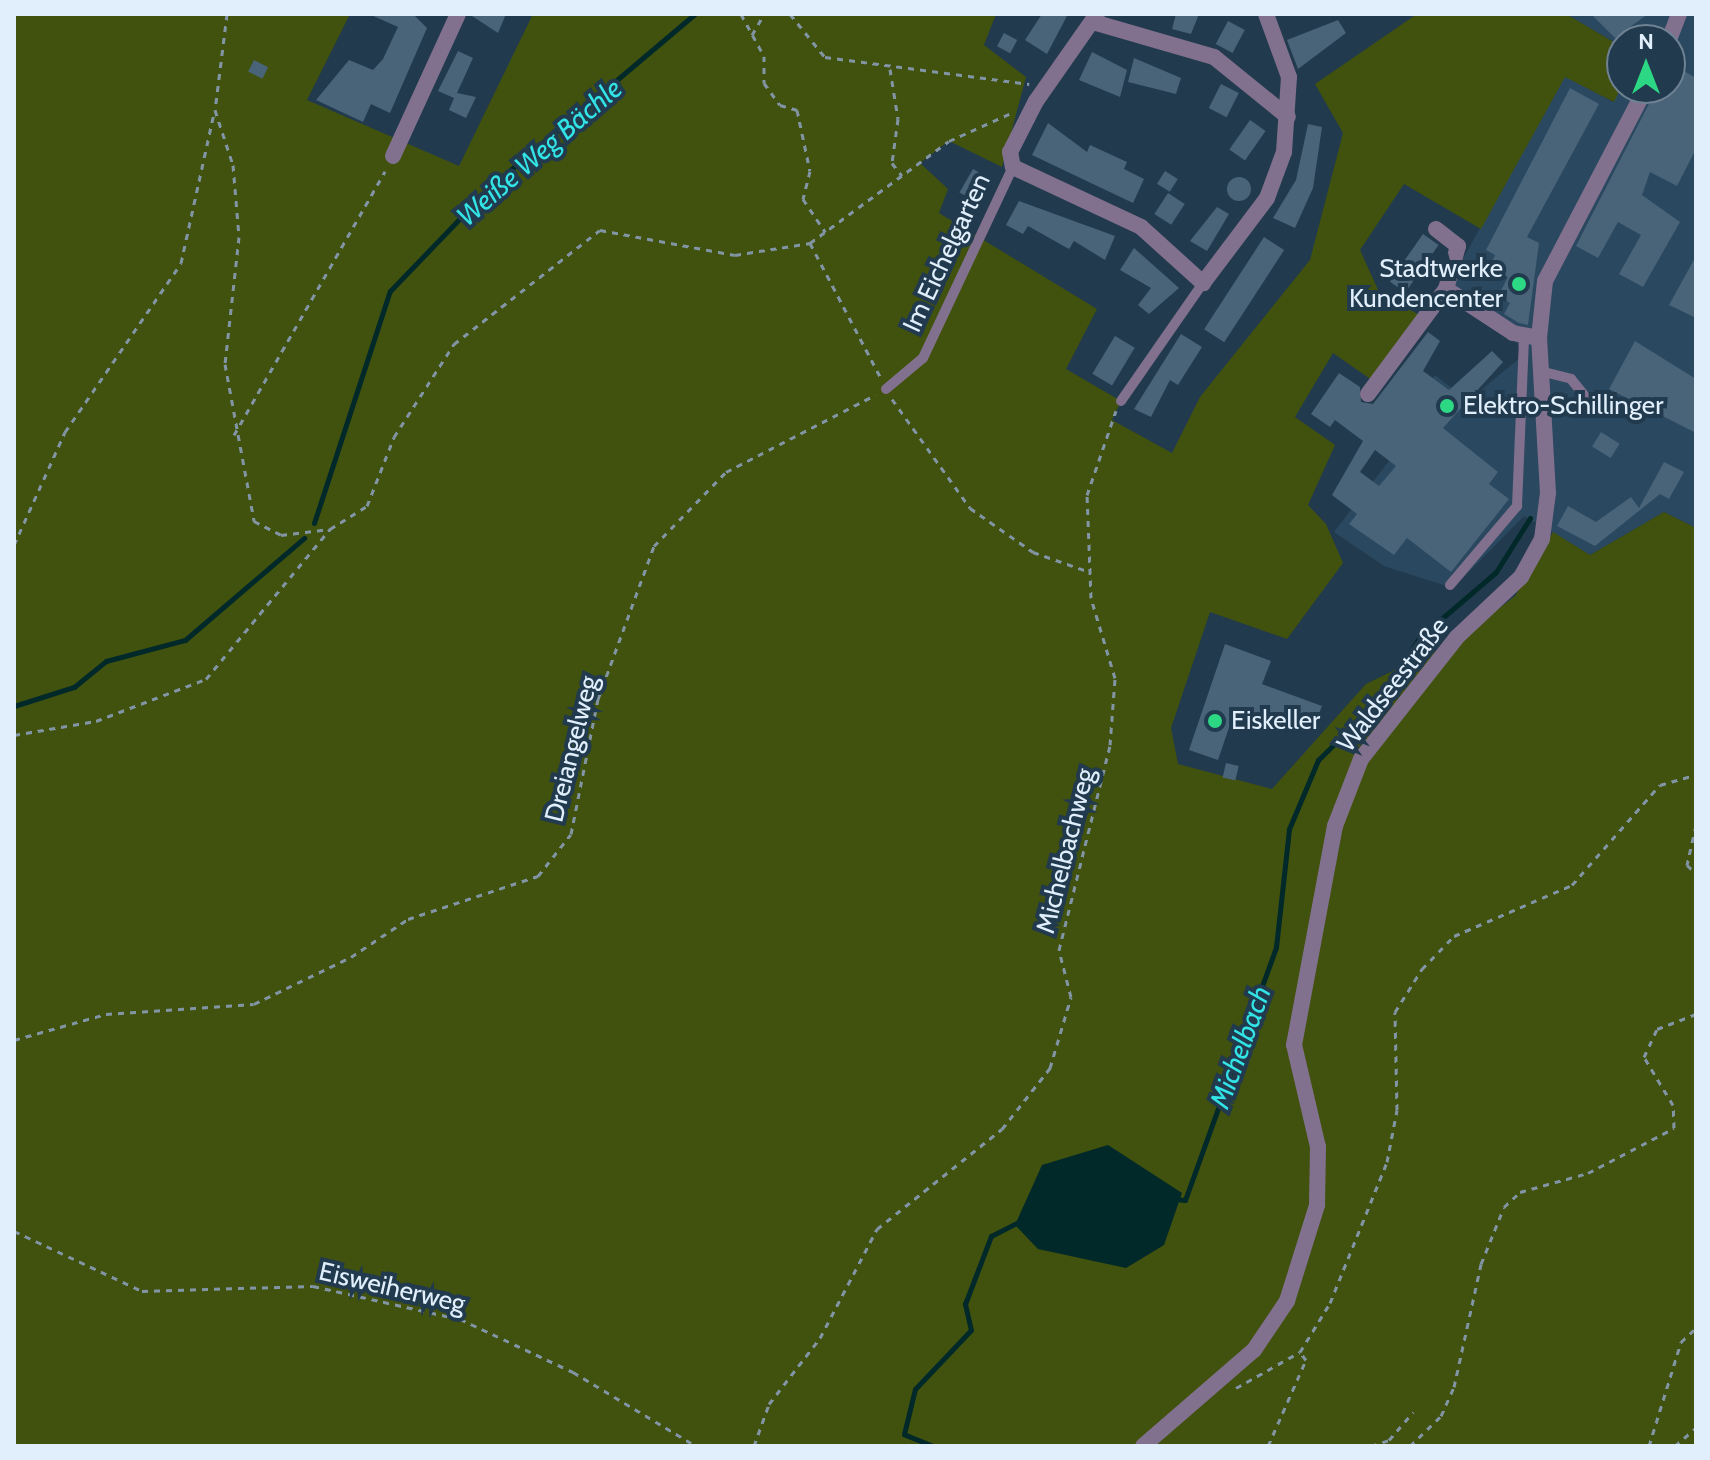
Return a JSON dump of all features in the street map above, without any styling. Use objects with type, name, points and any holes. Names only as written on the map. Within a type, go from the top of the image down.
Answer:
[{"type":"street","points":[[393,156],[458,14]]},
{"type":"street","points":[[1203,283],[1267,198],[1288,117],[1289,77],[1266,14]]},
{"type":"street","name":"Im Eichelgarten","points":[[1203,283],[1141,227],[1013,167],[1010,152],[1036,101],[1095,18],[1214,57],[1288,117]]},
{"type":"street","name":"Waldseestraße","points":[[1143,1446],[1271,1330],[1317,1205],[1318,1147],[1294,1045],[1335,826],[1361,759],[1457,637],[1521,577],[1542,539],[1548,493],[1540,371],[1532,338],[1551,263],[1637,104]]},
{"type":"street","points":[[1368,394],[1446,289],[1458,246],[1436,229]]},
{"type":"street","points":[[1446,289],[1532,338]]},
{"type":"lane","name":"Im Eichelgarten","points":[[886,389],[923,358],[1013,167]]},
{"type":"lane","points":[[1121,401],[1203,283]]},
{"type":"lane","points":[[1450,585],[1517,506],[1532,338]]},
{"type":"lane","points":[[1540,371],[1571,379],[1589,401]]},
{"type":"path","points":[[14,545],[65,432],[181,263],[215,110],[227,14]]},
{"type":"path","points":[[741,14],[764,56],[764,83],[780,105],[797,110],[810,171],[803,199],[825,232]]},
{"type":"path","points":[[752,35],[764,14]]},
{"type":"path","points":[[790,14],[825,57],[890,69],[1045,86]]},
{"type":"path","points":[[890,69],[898,119],[892,163],[902,176]]},
{"type":"path","points":[[14,735],[96,721],[206,679],[330,529],[367,506],[394,437],[454,344],[600,230],[735,255],[810,243],[949,141],[1036,101]]},
{"type":"path","points":[[215,110],[233,165],[239,237],[225,364],[234,435],[254,521],[281,535],[330,529]]},
{"type":"path","points":[[234,435],[393,156]]},
{"type":"path","points":[[810,243],[886,389],[970,508],[1033,552],[1088,571]]},
{"type":"path","name":"Dreiangelweg","points":[[14,1040],[106,1014],[254,1004],[351,957],[408,919],[538,876],[571,834],[598,699],[654,546],[726,472],[886,389]]},
{"type":"path","name":"Michelbachweg","points":[[754,1446],[769,1404],[820,1338],[877,1229],[1002,1129],[1050,1068],[1071,997],[1059,950],[1088,852],[1115,678],[1088,571],[1087,495],[1121,401]]},
{"type":"path","points":[[1216,1383],[1237,1389],[1300,1352],[1330,1303],[1387,1162],[1397,1110],[1395,1012],[1422,969],[1454,936],[1572,885],[1660,785],[1696,775]]},
{"type":"path","points":[[1696,825],[1687,865],[1696,873]]},
{"type":"path","points":[[1410,1446],[1441,1416],[1454,1387],[1481,1264],[1504,1207],[1520,1192],[1588,1173],[1674,1128],[1673,1105],[1644,1057],[1657,1029],[1696,1014]]},
{"type":"path","name":"Eisweiherweg","points":[[14,1231],[142,1291],[313,1286],[460,1319],[573,1372],[696,1446]]},
{"type":"path","points":[[1649,1446],[1681,1342],[1696,1328]]},
{"type":"path","points":[[1268,1446],[1306,1360],[1300,1352]]},
{"type":"path","points":[[1371,1446],[1389,1440],[1413,1412]]},
{"type":"path","points":[[1675,1446],[1696,1428]]},
{"type":"shaded area","points":[[1566,14],[1696,14],[1696,528],[1664,512],[1590,555],[1524,516],[1453,588],[1384,566],[1334,532],[1426,413],[1424,390],[1435,375],[1468,401],[1522,356],[1513,333],[1446,289],[1565,76],[1606,98],[1606,104],[1686,104],[1686,24],[1606,24],[1606,38]]},
{"type":"shaded area","points":[[1108,1145],[1182,1193],[1164,1245],[1126,1268],[1038,1249],[1015,1225],[1042,1165]]},
{"type":"green space","points":[[14,14],[350,14],[307,100],[459,166],[533,14],[996,14],[984,45],[1026,77],[1002,167],[949,141],[920,163],[948,189],[939,213],[1097,309],[1066,369],[1121,401],[1112,420],[1172,453],[1200,397],[1310,260],[1343,133],[1315,84],[1417,14],[1566,14],[1606,38],[1606,98],[1565,77],[1481,229],[1404,184],[1360,250],[1379,292],[1421,316],[1376,383],[1333,353],[1295,417],[1335,445],[1308,505],[1326,524],[1343,563],[1287,639],[1210,612],[1171,728],[1178,764],[1272,789],[1366,684],[1461,638],[1515,596],[1553,532],[1590,555],[1664,512],[1696,528],[1696,1446],[14,1446]]},
{"type":"building","points":[[369,14],[413,14],[427,28],[390,113],[371,104],[363,122],[316,100],[349,60],[373,70],[383,59],[398,27]]},
{"type":"building","points":[[469,14],[506,14],[498,33]]},
{"type":"building","points":[[1042,14],[1068,14],[1047,54],[1025,40]]},
{"type":"building","points":[[1176,14],[1199,14],[1191,34],[1172,29]]},
{"type":"building","points":[[1591,14],[1648,14],[1634,24],[1606,24],[1606,29]]},
{"type":"building","points":[[1338,20],[1346,33],[1298,69],[1287,40]]},
{"type":"building","points":[[1228,21],[1245,30],[1233,53],[1216,44]]},
{"type":"building","points":[[1004,33],[1017,40],[1010,53],[997,46]]},
{"type":"building","points":[[458,51],[473,58],[457,93],[476,97],[466,118],[449,110],[454,98],[438,91]]},
{"type":"building","points":[[1092,52],[1127,70],[1120,97],[1079,80]]},
{"type":"building","points":[[1134,58],[1181,78],[1176,94],[1128,82]]},
{"type":"building","points":[[254,60],[268,67],[262,79],[248,72]]},
{"type":"building","points":[[1686,72],[1696,78],[1696,149],[1677,186],[1650,172],[1642,195],[1680,222],[1643,287],[1619,274],[1641,235],[1618,222],[1598,258],[1576,246],[1649,104],[1686,104]]},
{"type":"building","points":[[1221,84],[1239,93],[1227,117],[1209,108]]},
{"type":"building","points":[[1570,88],[1599,104],[1527,237],[1539,243],[1528,325],[1504,314],[1510,303],[1498,296],[1508,277],[1489,268],[1495,255],[1486,250]]},
{"type":"building","points":[[1250,120],[1266,131],[1245,160],[1229,149]]},
{"type":"building","points":[[1048,123],[1087,152],[1090,145],[1127,162],[1124,169],[1144,179],[1133,203],[1032,155]]},
{"type":"building","points":[[1308,124],[1322,127],[1313,188],[1295,228],[1273,218],[1296,180]]},
{"type":"building","points":[[973,169],[990,179],[977,202],[960,192]]},
{"type":"building","points":[[1165,171],[1178,179],[1170,192],[1157,184]]},
{"type":"building","points":[[1239,177],[1248,180],[1251,189],[1248,198],[1239,201],[1230,198],[1227,189],[1230,180]]},
{"type":"building","points":[[1168,193],[1185,204],[1171,225],[1154,214]]},
{"type":"building","points":[[1019,201],[1115,236],[1105,260],[1074,241],[1069,249],[1028,226],[1023,234],[1006,225]]},
{"type":"building","points":[[1217,207],[1229,214],[1207,251],[1190,241]]},
{"type":"building","points":[[1423,234],[1439,245],[1405,292],[1390,282]]},
{"type":"building","points":[[1264,237],[1284,250],[1224,342],[1204,329]]},
{"type":"building","points":[[1134,248],[1179,288],[1149,314],[1138,305],[1151,288],[1120,270]]},
{"type":"building","points":[[1696,256],[1696,318],[1669,305]]},
{"type":"building","points":[[1428,332],[1440,341],[1423,371],[1449,390],[1492,351],[1503,362],[1443,428],[1498,472],[1489,484],[1509,499],[1451,572],[1407,538],[1394,555],[1349,524],[1357,514],[1332,495],[1363,441],[1335,420],[1330,427],[1311,414],[1339,373],[1360,387],[1361,402],[1373,404]],"holes":[[[1375,450],[1396,466],[1379,486],[1360,472]]]},
{"type":"building","points":[[1181,334],[1202,347],[1178,385],[1170,380],[1151,417],[1134,409]]},
{"type":"building","points":[[1115,336],[1135,348],[1112,386],[1092,374]]},
{"type":"building","points":[[1635,341],[1696,379],[1696,433],[1609,389]]},
{"type":"building","points":[[1601,432],[1620,444],[1611,458],[1592,446]]},
{"type":"building","points":[[1664,462],[1684,472],[1669,499],[1660,494],[1595,546],[1557,526],[1568,506],[1596,522],[1631,497],[1639,508]]},
{"type":"building","points":[[1225,644],[1271,661],[1262,684],[1322,706],[1314,726],[1299,720],[1295,730],[1236,707],[1218,760],[1189,750]]},
{"type":"building","points":[[1226,763],[1239,766],[1235,781],[1223,778]]},
{"type":"waterway","name":"Weiße Weg Bächle","points":[[314,523],[390,291],[490,187],[695,14]]},
{"type":"waterway","name":"Michelbach","points":[[1175,1199],[1185,1200],[1276,947],[1289,829],[1318,760],[1380,699],[1419,638],[1496,572],[1530,518]]},
{"type":"waterway","name":"Weiße Weg Bächle","points":[[14,706],[74,687],[106,661],[185,640],[304,538]]},
{"type":"waterway","name":"Michelbach","points":[[933,1446],[904,1434],[915,1389],[971,1330],[965,1304],[991,1236],[1019,1222]]},
{"type":"place","name":"Stadtwerke Kundencenter","points":[[1519,284]]},
{"type":"place","name":"Elektro-Schillinger","points":[[1447,406]]},
{"type":"place","name":"Eiskeller","points":[[1215,721]]}]
